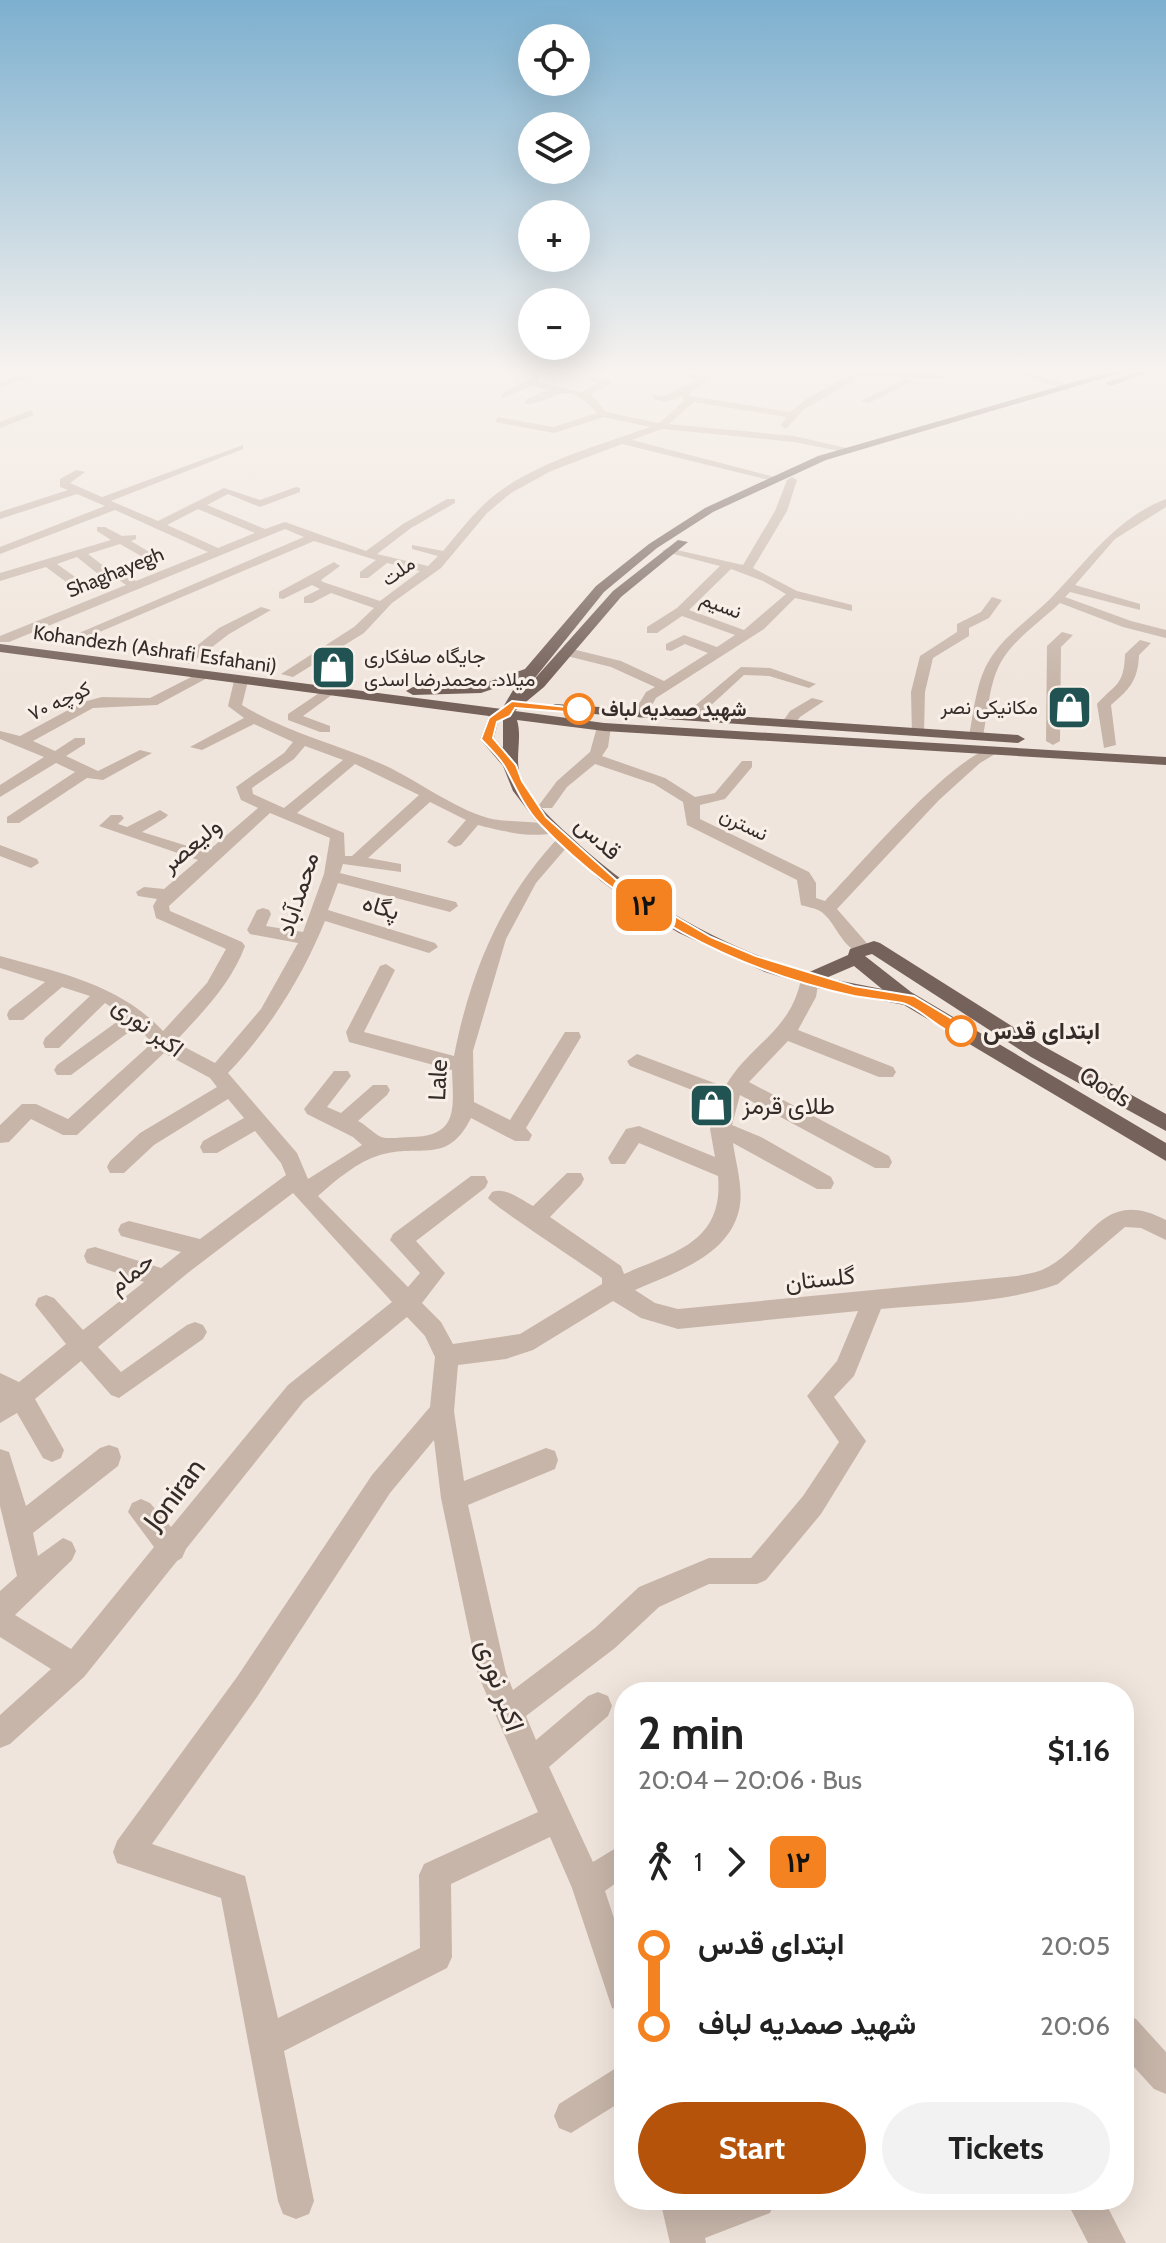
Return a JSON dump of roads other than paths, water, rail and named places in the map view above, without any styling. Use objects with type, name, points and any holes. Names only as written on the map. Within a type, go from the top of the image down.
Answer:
[{"type":"main road","points":[[510,765],[513,722],[509,709],[518,689],[600,589],[653,546],[709,510],[777,477]]},
{"type":"main road","points":[[487,739],[492,720],[509,709],[549,672],[617,594],[668,551],[717,517],[800,477]]},
{"type":"main road","points":[[564,632],[582,635]]},
{"type":"main road","name":"Kohandezh (Ashrafi Esfahani)","points":[[1,642],[185,661],[413,691],[604,727],[1166,761]]},
{"type":"main road","name":"Kohandezh (Ashrafi Esfahani)","points":[[1,642],[204,676],[447,706],[587,710],[1166,749]]},
{"type":"main road","points":[[413,691],[481,689],[531,671]]},
{"type":"main road","points":[[549,672],[557,691],[587,710]]},
{"type":"main road","points":[[447,706],[466,718],[510,765]]},
{"type":"main road","points":[[510,741],[518,734],[561,721]]},
{"type":"main road","name":"قدس","points":[[510,765],[526,798],[559,835],[619,889],[656,913],[718,945],[810,979],[875,996],[909,999]]},
{"type":"main road","points":[[810,979],[864,952]]},
{"type":"main road","name":"Qods","points":[[864,952],[909,999],[1166,1153]]},
{"type":"main road","name":"Qods","points":[[864,952],[1166,1123]]},
{"type":"street","points":[[70,477],[65,479],[64,485],[218,552]]},
{"type":"street","points":[[100,501],[117,492],[168,477]]},
{"type":"street","name":"ملت","points":[[288,674],[350,636],[381,606],[446,555],[483,511],[507,491],[533,477]]},
{"type":"street","points":[[768,477],[773,478]]},
{"type":"street","points":[[746,569],[781,511],[792,480]]},
{"type":"street","points":[[98,487],[117,492]]},
{"type":"street","points":[[0,516],[78,490]]},
{"type":"street","points":[[157,526],[195,504],[228,490],[260,504],[296,490]]},
{"type":"street","points":[[368,555],[407,526],[451,501]]},
{"type":"street","points":[[976,736],[986,684],[995,661],[1017,634],[1058,598],[1111,537],[1166,502]]},
{"type":"street","points":[[195,504],[265,533]]},
{"type":"street","points":[[1,547],[20,528],[34,538],[77,524],[113,507]]},
{"type":"street","points":[[51,515],[77,524]]},
{"type":"street","name":"Shaghayegh","points":[[1,642],[285,525],[315,537]]},
{"type":"street","points":[[101,529],[127,539],[152,558]]},
{"type":"street","points":[[173,545],[214,534],[201,545]]},
{"type":"street","points":[[76,634],[315,537],[368,555],[429,570]]},
{"type":"street","points":[[0,577],[127,539]]},
{"type":"street","points":[[416,547],[446,555]]},
{"type":"street","points":[[668,551],[746,569],[784,586],[793,594],[848,608]]},
{"type":"street","points":[[79,553],[107,575],[118,574],[134,585]]},
{"type":"street","points":[[364,575],[385,559]]},
{"type":"street","points":[[47,562],[81,587]]},
{"type":"street","points":[[283,595],[334,566]]},
{"type":"street","points":[[652,630],[681,611],[727,566]]},
{"type":"street","points":[[314,579],[330,589],[381,606]]},
{"type":"street","points":[[1067,587],[1136,607]]},
{"type":"street","points":[[308,600],[330,589]]},
{"type":"street","points":[[640,714],[651,695],[746,635],[793,594]]},
{"type":"street","points":[[1058,598],[1127,624],[1166,634]]},
{"type":"street","points":[[917,732],[918,692],[927,656],[958,640],[964,633],[962,627],[985,615],[996,600]]},
{"type":"street","points":[[185,661],[224,631],[265,610]]},
{"type":"street","name":"نسیم","points":[[681,611],[746,635]]},
{"type":"street","points":[[1053,741],[1054,646],[1067,635]]},
{"type":"street","points":[[671,647],[684,639],[720,653]]},
{"type":"street","points":[[1109,745],[1104,704],[1125,687],[1131,675],[1132,654],[1145,643]]},
{"type":"street","points":[[568,652],[616,664],[665,686]]},
{"type":"street","points":[[690,717],[741,671],[770,672],[809,684]]},
{"type":"street","name":"کوچه ۷۰","points":[[22,741],[88,705],[102,701],[152,702],[204,676]]},
{"type":"street","points":[[241,681],[235,706],[301,741],[354,758],[474,820],[559,835]]},
{"type":"street","points":[[325,729],[293,717],[328,691]]},
{"type":"street","points":[[788,724],[795,714],[817,701]]},
{"type":"street","points":[[197,747],[254,718]]},
{"type":"street","points":[[547,805],[562,784],[596,759],[605,741],[604,727]]},
{"type":"street","points":[[0,735],[22,741],[98,777],[145,753]]},
{"type":"street","points":[[0,792],[53,755],[80,741]]},
{"type":"street","name":"محمدآباد","points":[[117,1167],[147,1139],[224,1080],[281,995],[311,939],[336,858],[338,836],[246,797],[244,787],[289,756],[301,741]]},
{"type":"street","points":[[864,952],[841,928],[828,908],[934,797],[975,760],[993,751]]},
{"type":"street","points":[[285,815],[354,758]]},
{"type":"street","name":"نسترن","points":[[596,759],[670,787],[688,798],[693,822],[803,876],[808,883],[807,901],[828,908]]},
{"type":"street","points":[[691,803],[720,796],[747,764]]},
{"type":"street","points":[[13,820],[87,771]]},
{"type":"street","points":[[356,861],[427,796]]},
{"type":"street","name":"ولیعصر","points":[[164,1043],[202,1000],[237,951],[236,946],[162,914],[161,906],[168,895],[268,807]]},
{"type":"street","points":[[130,832],[160,815]]},
{"type":"street","points":[[116,818],[107,826],[212,859]]},
{"type":"street","points":[[455,842],[474,820]]},
{"type":"street","name":"Lale","points":[[301,1186],[378,1147],[431,1146],[443,1140],[458,1124],[465,1106],[462,1065],[494,944],[508,910],[559,835]]},
{"type":"street","points":[[0,850],[31,863]]},
{"type":"street","points":[[336,858],[395,868]]},
{"type":"street","points":[[331,876],[450,906]]},
{"type":"street","points":[[144,892],[168,895]]},
{"type":"street","name":"پگاه","points":[[319,913],[429,947]]},
{"type":"street","points":[[263,914],[256,930],[311,939]]},
{"type":"street","name":"اکبر نوری","points":[[0,962],[104,994],[138,1016],[164,1043],[224,1080],[290,1159],[301,1186],[433,1329],[447,1356],[442,1411],[454,1498],[492,1675],[587,1885],[614,1966]]},
{"type":"street","points":[[386,970],[355,1032],[356,1037],[462,1065]]},
{"type":"street","points":[[447,1356],[523,1344],[614,1289],[677,1260],[722,1228],[730,1200],[720,1129],[733,1090],[787,1033],[809,998],[810,979]]},
{"type":"street","points":[[16,1015],[59,980]]},
{"type":"street","points":[[52,1043],[104,994]]},
{"type":"street","points":[[64,1070],[138,1016]]},
{"type":"street","points":[[787,1033],[886,1072]]},
{"type":"street","points":[[465,1106],[519,1134],[572,1037]]},
{"type":"street","points":[[2,1136],[29,1109],[70,1129],[164,1043]]},
{"type":"street","points":[[637,1061],[733,1090],[882,1162]]},
{"type":"street","points":[[341,1076],[314,1109],[344,1122],[378,1147]]},
{"type":"street","points":[[344,1122],[380,1090]]},
{"type":"street","points":[[210,1147],[259,1119]]},
{"type":"street","points":[[720,1129],[754,1143],[824,1183]]},
{"type":"street","points":[[618,1158],[633,1135],[639,1134],[727,1171]]},
{"type":"street","points":[[535,1218],[574,1179]]},
{"type":"street","name":"Joniran","points":[[0,1734],[74,1667],[173,1549],[296,1393],[408,1303],[434,1273],[401,1240],[478,1182]]},
{"type":"street","name":"حمام","points":[[0,1412],[10,1390],[84,1345],[204,1249],[301,1186]]},
{"type":"street","name":"گلستان","points":[[499,1198],[535,1218],[613,1273],[614,1289],[649,1311],[678,1319],[1017,1286],[1050,1277],[1121,1218],[1144,1219],[1166,1231]]},
{"type":"street","points":[[129,1230],[204,1249]]},
{"type":"street","points":[[95,1256],[164,1279]]},
{"type":"street","points":[[508,1712],[605,1638],[649,1597],[709,1571],[757,1571],[812,1505],[854,1441],[819,1396],[846,1368],[874,1299]]},
{"type":"street","points":[[46,1305],[119,1387],[195,1332]]},
{"type":"street","points":[[10,1390],[52,1450]]},
{"type":"street","points":[[296,2201],[234,1887],[128,1852],[247,1687],[381,1484],[442,1411]]},
{"type":"street","points":[[19,1528],[109,1457]]},
{"type":"street","points":[[454,1498],[546,1460]]},
{"type":"street","points":[[0,1461],[31,1581]]},
{"type":"street","points":[[141,1512],[173,1549]]},
{"type":"street","points":[[0,1610],[63,1551]]},
{"type":"street","points":[[0,1621],[74,1667]]},
{"type":"street","points":[[530,1764],[598,1706]]},
{"type":"street","points":[[266,2042],[436,1957],[435,1875],[556,1819]]},
{"type":"street","points":[[587,1885],[614,1865]]},
{"type":"street","points":[[1134,2042],[1166,2077]]},
{"type":"street","points":[[571,2116],[614,2087]]},
{"type":"street","points":[[684,2224],[727,2210]]},
{"type":"street","points":[[1090,2210],[1108,2243]]},
{"type":"place","name":"جایگاه صافکاری میلاد. محمدرضا اسدی","points":[[333,667]]},
{"type":"place","name":"مکانیکی نصر","points":[[1069,707]]},
{"type":"place","name":"شهید صمدیه لباف","points":[[579,709]]},
{"type":"place","name":"ابتدای قدس","points":[[961,1031]]},
{"type":"place","name":"طلای قرمز","points":[[711,1106]]}]
